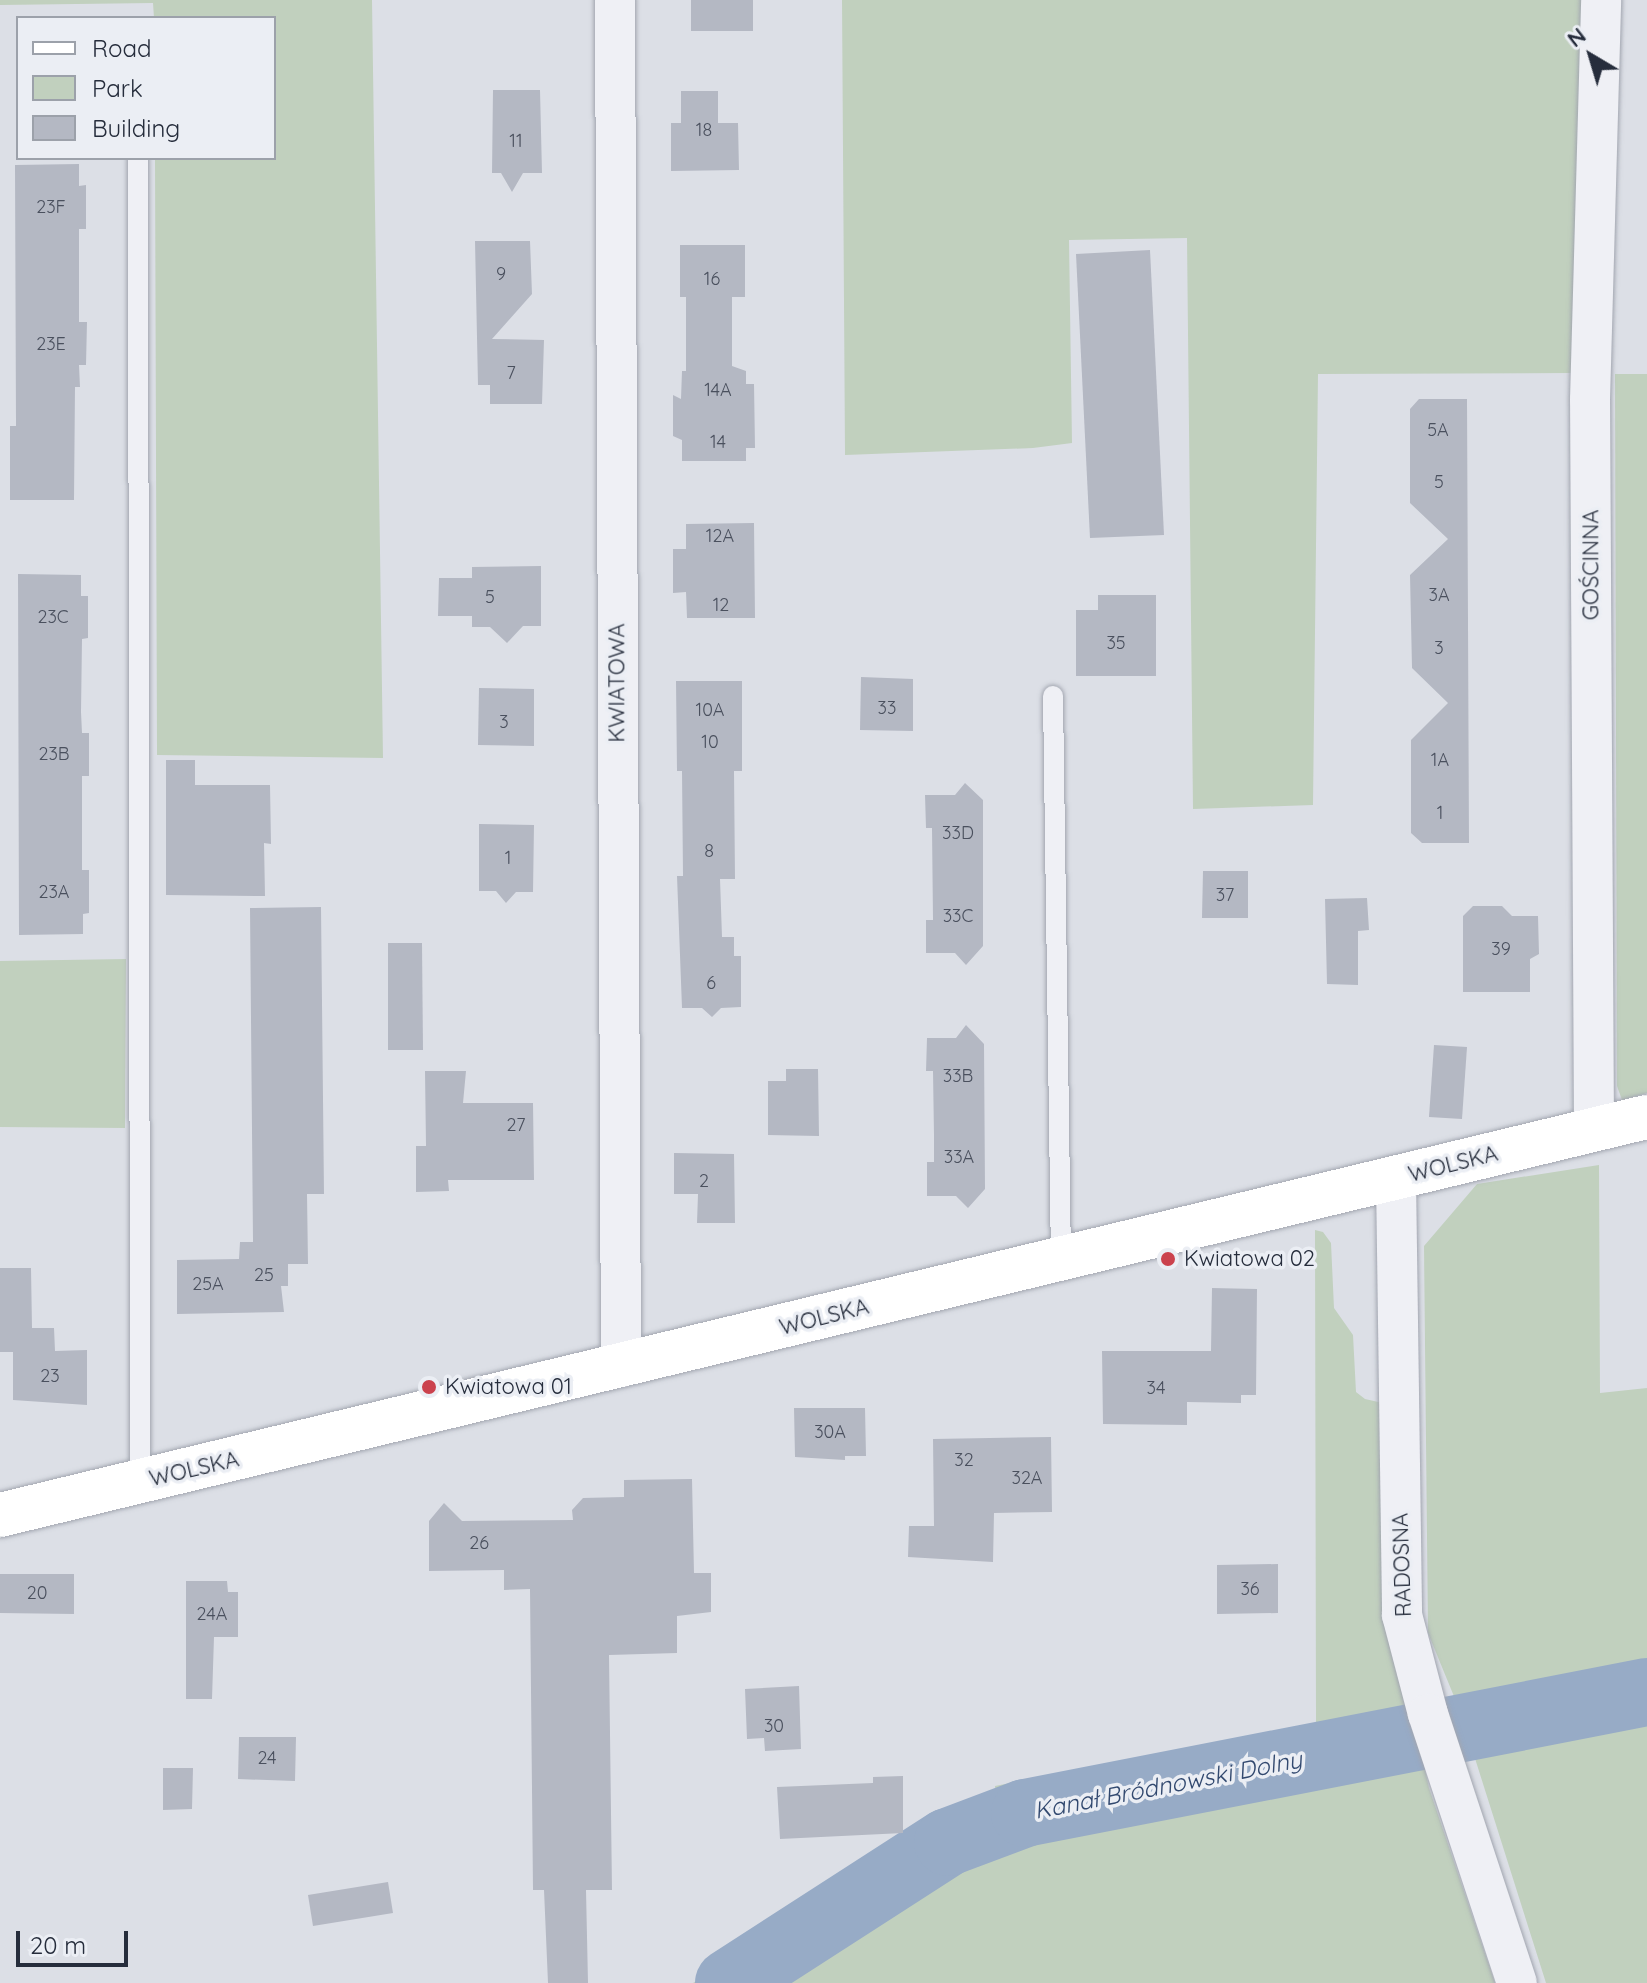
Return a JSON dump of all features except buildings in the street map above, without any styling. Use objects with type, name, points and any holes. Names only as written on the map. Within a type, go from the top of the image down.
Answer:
[{"type":"street","name":"KWIATOWA","points":[[615,0],[621,1367]]},
{"type":"street","name":"GOŚCINNA","points":[[1594,1130],[1590,400],[1601,0]]},
{"type":"street","name":"WOLSKA","points":[[0,1515],[1647,1117]]},
{"type":"street","name":"RADOSNA","points":[[1396,1178],[1402,1615],[1428,1714],[1517,1983]]},
{"type":"lane","points":[[138,160],[140,1481]]},
{"type":"lane","points":[[1053,696],[1061,1260]]},
{"type":"green space","points":[[0,0],[372,0],[383,758],[157,755],[155,160],[276,160],[276,16],[154,16],[153,3],[0,5]]},
{"type":"green space","points":[[842,0],[1585,0],[1571,373],[1318,374],[1313,805],[1193,809],[1187,238],[1069,240],[1072,443],[1033,448],[845,455]]},
{"type":"green space","points":[[1615,374],[1647,374],[1647,1093],[1622,1100],[1617,1086]]},
{"type":"green space","points":[[126,959],[125,1128],[0,1127],[0,961]]},
{"type":"green space","points":[[1599,1165],[1600,1393],[1647,1388],[1647,1983],[1546,1983],[1460,1711],[1428,1633],[1424,1246],[1477,1184]]},
{"type":"green space","points":[[1315,1230],[1323,1232],[1331,1243],[1334,1308],[1353,1335],[1356,1392],[1365,1399],[1387,1404],[1411,1706],[1429,1788],[1495,1983],[693,1983],[960,1813],[996,1806],[995,1786],[1316,1724]]},
{"type":"waterway","name":"Kanał Bródnowski Dolny","points":[[729,1983],[948,1842],[1025,1813],[1647,1692]]},
{"type":"place","name":"Kwiatowa 02","points":[[1168,1259]]},
{"type":"place","name":"Kwiatowa 01","points":[[429,1387]]}]
